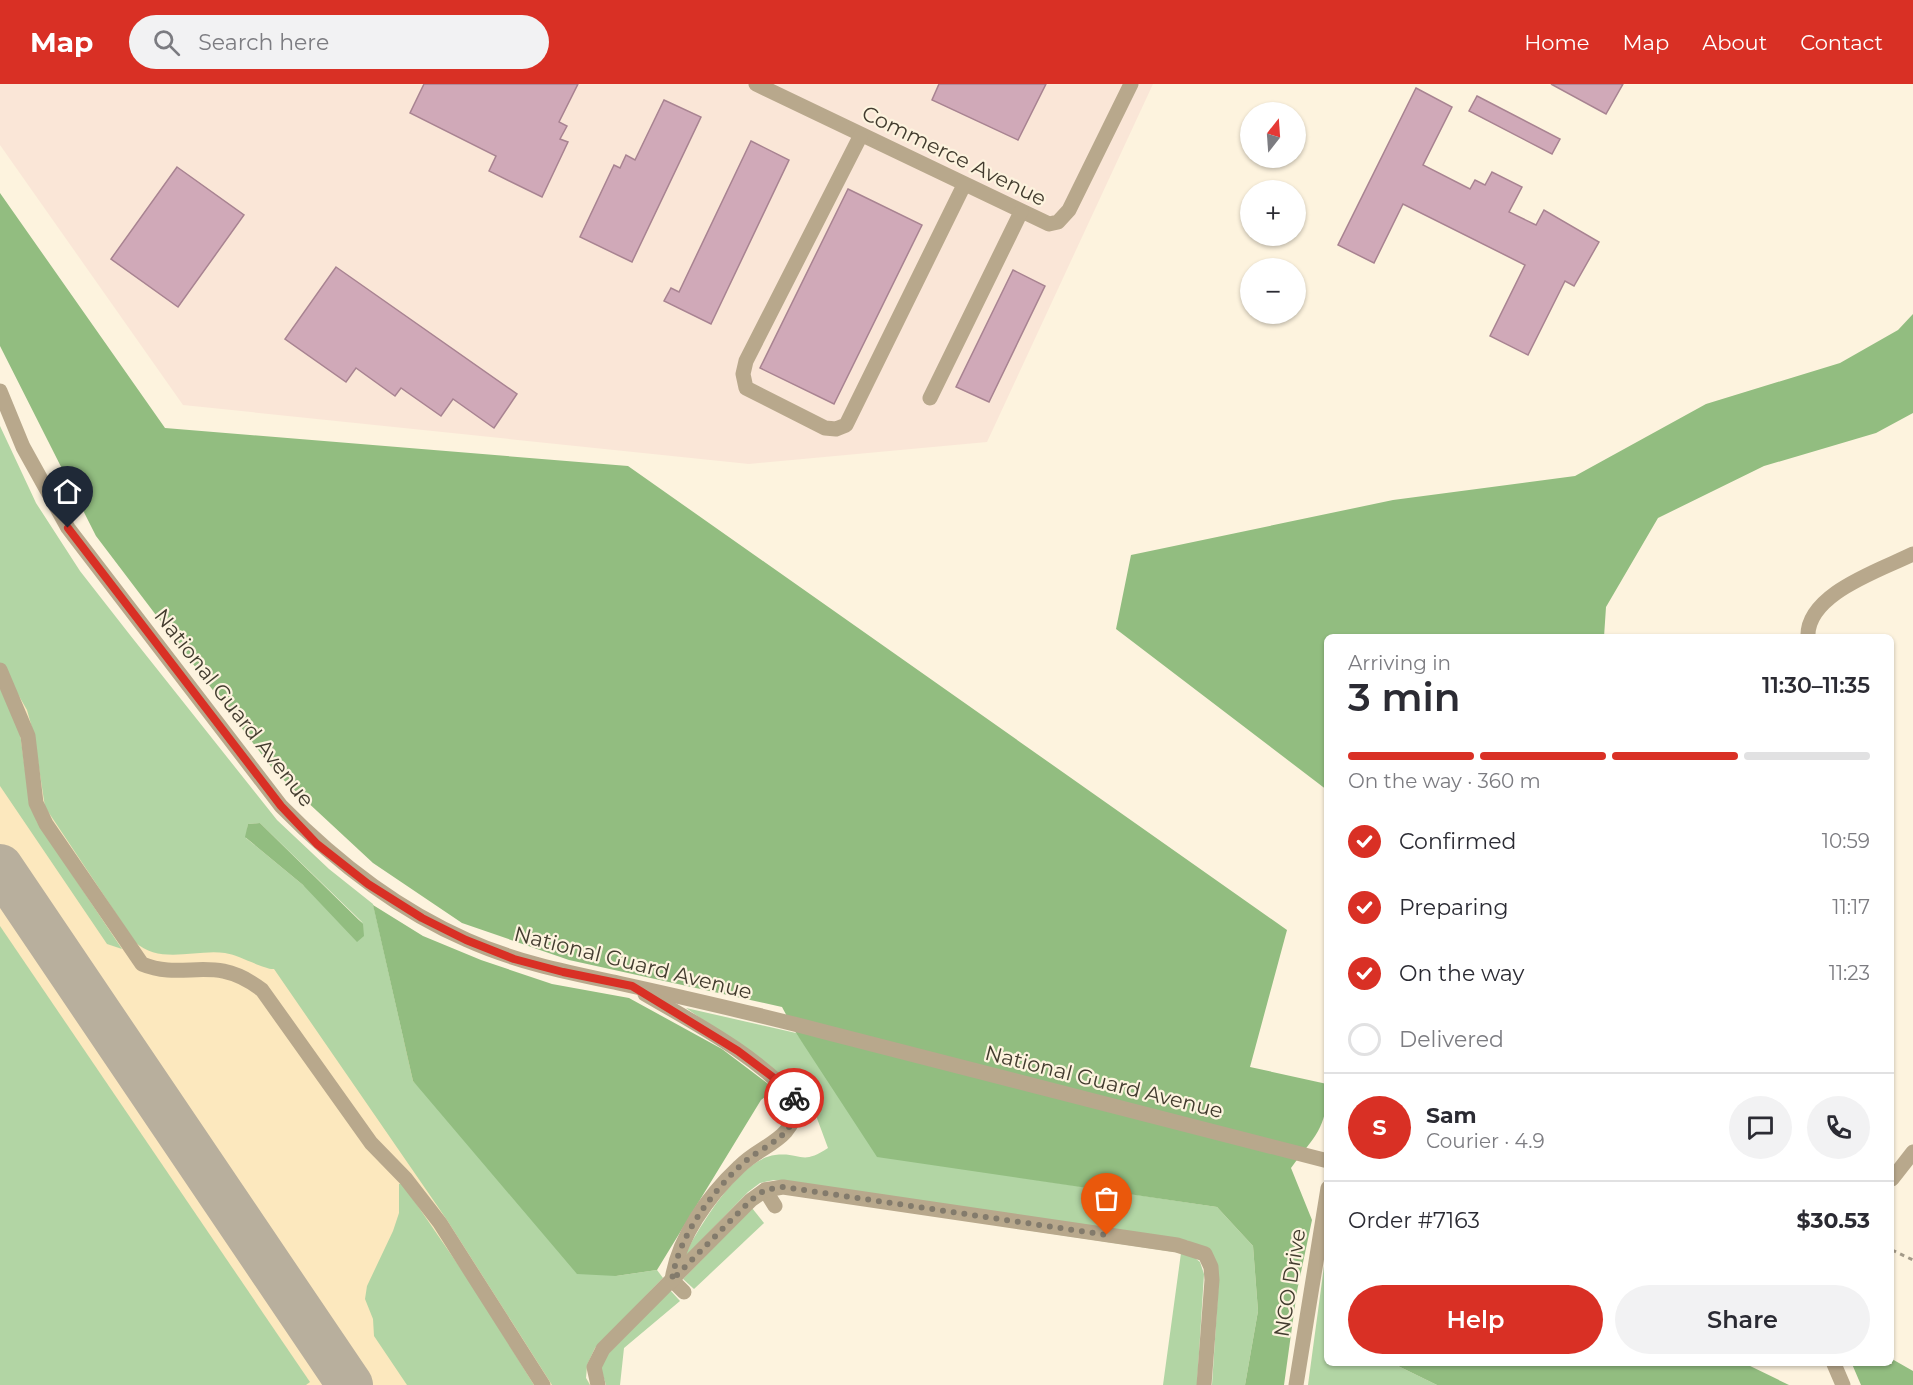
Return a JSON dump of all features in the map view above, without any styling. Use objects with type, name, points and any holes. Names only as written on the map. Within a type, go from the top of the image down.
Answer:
[{"type":"street","name":"Commerce Avenue","points":[[756,84],[1049,224],[1062,219],[1131,84]]},
{"type":"street","points":[[861,135],[746,360],[742,374],[746,388],[825,428],[836,429],[846,425],[964,184]]},
{"type":"street","points":[[930,398],[1021,212]]},
{"type":"street","name":"National Guard Avenue","points":[[0,391],[23,447],[68,528],[281,806],[317,844],[368,884],[422,918],[466,940],[544,967],[783,1021],[1324,1160]]},
{"type":"street","points":[[1809,634],[1813,614],[1824,601],[1837,592],[1911,557]]},
{"type":"street","points":[[0,670],[28,736],[36,803],[46,824],[142,964],[157,970],[219,969],[245,976],[262,990],[371,1143],[406,1179],[440,1223],[543,1385]]},
{"type":"street","points":[[632,986],[738,1051],[782,1084],[798,1102],[796,1116],[788,1130],[740,1165],[704,1210],[686,1236],[675,1261],[672,1280]]},
{"type":"street","points":[[1894,1176],[1913,1152]]},
{"type":"street","points":[[598,1385],[594,1368],[603,1349],[751,1200],[765,1190],[783,1187],[1178,1245],[1205,1254],[1211,1267],[1212,1280],[1204,1385]]},
{"type":"street","points":[[765,1190],[775,1206]]},
{"type":"street","name":"NCO Drive","points":[[1296,1385],[1324,1213]]},
{"type":"street","points":[[672,1280],[684,1292]]},
{"type":"street","points":[[1835,1366],[1843,1385]]},
{"type":"path","points":[[1894,1251],[1913,1260]]},
{"type":"shaded area","points":[[0,84],[1153,84],[987,442],[749,464],[183,405],[0,145]]},
{"type":"shaded area","points":[[0,573],[636,1308],[595,1348],[587,1365],[586,1378],[591,1385],[0,1385]]},
{"type":"green space","points":[[0,193],[165,428],[628,466],[1287,930],[1250,1067],[1324,1083],[1324,1116],[1314,1138],[1291,1168],[1312,1220],[1297,1291],[1284,1385],[1245,1385],[1258,1311],[1253,1246],[1217,1207],[877,1157],[796,1033],[782,1007],[569,960],[462,923],[373,863],[275,772],[96,536],[0,346]]},
{"type":"green space","points":[[1913,314],[1913,413],[1876,433],[1764,466],[1658,518],[1606,607],[1604,634],[1324,634],[1324,788],[1116,629],[1131,555],[1393,500],[1575,476],[1706,404],[1840,363],[1898,330]]},
{"type":"green space","points":[[0,426],[36,503],[80,571],[277,820],[329,869],[373,904],[413,1081],[616,1276],[657,1270],[663,1278],[595,1348],[587,1365],[586,1378],[590,1385],[552,1385],[447,1220],[274,969],[225,953],[167,955],[155,953],[135,942],[45,807],[34,735],[27,710],[0,663]],"holes":[[[260,823],[363,923],[303,885],[246,838],[248,824]]]},
{"type":"green space","points":[[0,688],[20,733],[29,799],[37,822],[122,949],[107,944],[0,786]]},
{"type":"green space","points":[[260,823],[363,924],[364,936],[357,942],[303,885],[245,837],[248,824]]},
{"type":"green space","points":[[373,905],[423,936],[481,960],[552,984],[629,998],[722,1049],[775,1089],[761,1100],[657,1270],[616,1276],[577,1274],[413,1081]]},
{"type":"green space","points":[[0,926],[310,1382],[306,1385],[0,1385]]},
{"type":"green space","points":[[686,1008],[796,1033],[815,1059],[972,1170],[1217,1207],[1253,1246],[1258,1311],[1245,1385],[1212,1385],[1219,1277],[1189,1241],[774,1180],[760,1183],[748,1192],[682,1260],[721,1198],[747,1169],[761,1159],[775,1155],[806,1157],[828,1148],[808,1094]]},
{"type":"green space","points":[[402,1183],[472,1285],[534,1385],[407,1385],[374,1336],[373,1319],[365,1299],[367,1286],[393,1231],[399,1213],[399,1184]]},
{"type":"green space","points":[[790,1195],[1190,1254],[1200,1262],[1204,1274],[1197,1385],[1163,1385],[1181,1253]]},
{"type":"green space","points":[[752,1208],[764,1223],[694,1289],[683,1279]]},
{"type":"green space","points":[[1324,1266],[1324,1366],[1398,1366],[1437,1385],[1308,1385]]},
{"type":"green space","points":[[670,1290],[680,1301],[624,1348],[620,1385],[606,1385],[601,1369],[605,1357]]},
{"type":"green space","points":[[1894,1360],[1913,1371],[1913,1385],[1861,1385],[1853,1366],[1894,1366]]},
{"type":"green space","points":[[1398,1366],[1750,1366],[1789,1385],[1437,1385]]},
{"type":"building","points":[[424,84],[578,84],[559,122],[567,126],[560,139],[568,142],[542,197],[489,171],[496,156],[410,113]]},
{"type":"building","points":[[939,84],[1046,84],[1018,140],[932,100]]},
{"type":"building","points":[[1551,84],[1623,84],[1606,114]]},
{"type":"building","points":[[1416,88],[1452,107],[1423,165],[1470,189],[1475,180],[1485,185],[1492,172],[1522,187],[1509,212],[1536,225],[1544,210],[1599,242],[1574,286],[1565,281],[1528,355],[1490,336],[1525,265],[1403,204],[1374,263],[1338,245]]},
{"type":"building","points":[[1477,96],[1560,139],[1552,154],[1469,111]]},
{"type":"building","points":[[664,100],[701,117],[632,262],[580,237],[614,165],[620,168],[626,155],[635,160]]},
{"type":"building","points":[[751,141],[789,160],[711,324],[664,301],[671,288],[679,292]]},
{"type":"building","points":[[177,167],[244,215],[178,307],[111,259]]},
{"type":"building","points":[[848,189],[922,225],[834,404],[760,368]]},
{"type":"building","points":[[336,267],[517,394],[494,428],[453,399],[441,416],[401,388],[395,396],[356,368],[346,382],[285,339]]},
{"type":"building","points":[[1013,270],[1045,286],[989,402],[956,387]]},
{"type":"taxiway","points":[[0,867],[350,1385]]},
{"type":"way so far","points":[[794,1098],[798,1102],[796,1116],[788,1130],[765,1149],[740,1165],[686,1236],[675,1261],[672,1280],[751,1200],[765,1190],[783,1187],[1107,1235]]},
{"type":"route","points":[[68,528],[281,806],[317,844],[368,884],[422,918],[466,940],[514,959],[632,986],[738,1051],[782,1084],[794,1098]]}]
